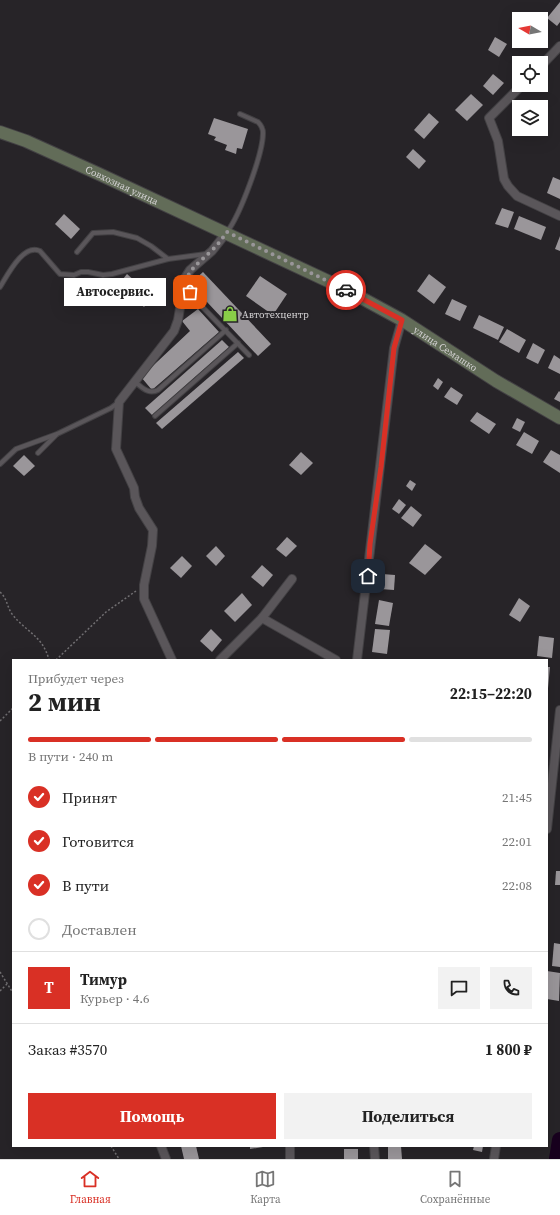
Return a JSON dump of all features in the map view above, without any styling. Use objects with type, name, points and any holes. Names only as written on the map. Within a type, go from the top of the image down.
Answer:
[{"type":"main road","name":"Совхозная улица","points":[[0,132],[33,144],[243,240]]},
{"type":"main road","name":"улица Семашко","points":[[243,240],[345,289],[402,320],[496,381],[560,418]]},
{"type":"street","points":[[548,59],[560,46]]},
{"type":"street","points":[[515,92],[490,118],[498,142],[504,179],[517,196],[560,216]]},
{"type":"street","points":[[172,659],[144,599],[144,585],[154,530],[139,508],[135,497],[134,488],[116,449],[119,402],[174,331],[178,320],[185,278],[190,270],[209,253],[227,232]]},
{"type":"street","points":[[357,659],[394,348],[402,320]]},
{"type":"street","points":[[221,659],[262,618],[292,579]]},
{"type":"street","points":[[262,618],[334,659]]},
{"type":"street","points":[[548,820],[560,710]]},
{"type":"street","points":[[161,1147],[166,1159]]},
{"type":"street","points":[[290,1147],[290,1159]]},
{"type":"street","points":[[374,1147],[375,1159]]},
{"type":"street","points":[[494,1159],[496,1147]]},
{"type":"lane","points":[[227,232],[235,222],[242,205],[259,154],[263,132],[258,122],[240,114]]},
{"type":"lane","points":[[77,252],[93,234],[112,232],[145,242],[168,259]]},
{"type":"lane","points":[[0,287],[18,259],[30,250],[36,249],[40,251],[56,272],[67,276],[81,272],[103,275],[112,274],[168,259],[209,253]]},
{"type":"lane","points":[[184,288],[249,355]]},
{"type":"lane","points":[[135,382],[146,391],[154,392],[158,390],[226,330]]},
{"type":"lane","points":[[155,416],[238,343]]},
{"type":"lane","points":[[0,464],[16,448],[57,434],[111,408],[119,402]]},
{"type":"lane","points":[[38,453],[57,434]]},
{"type":"path","points":[[57,659],[106,612],[144,585]]},
{"type":"path","points":[[0,592],[3,595],[11,613],[42,642],[49,659]]},
{"type":"path","points":[[0,721],[12,709]]},
{"type":"path","points":[[0,972],[12,992]]},
{"type":"path","points":[[0,991],[7,984]]},
{"type":"path","points":[[112,1147],[119,1159]]},
{"type":"building","points":[[560,2],[560,22],[557,26],[548,19]]},
{"type":"building","points":[[495,37],[507,44],[499,57],[488,50]]},
{"type":"building","points":[[493,74],[504,83],[493,95],[483,86]]},
{"type":"building","points":[[471,94],[483,105],[467,121],[455,110]]},
{"type":"building","points":[[429,113],[439,122],[424,139],[414,130]]},
{"type":"building","points":[[214,118],[248,129],[242,149],[237,148],[236,154],[225,150],[227,145],[214,140],[216,137],[208,134]]},
{"type":"building","points":[[413,149],[426,161],[419,169],[406,157]]},
{"type":"building","points":[[553,177],[560,180],[560,199],[547,193]]},
{"type":"building","points":[[502,208],[514,212],[508,228],[495,224]]},
{"type":"building","points":[[64,214],[80,229],[71,239],[55,224]]},
{"type":"building","points":[[519,216],[546,227],[541,240],[514,229]]},
{"type":"building","points":[[560,236],[560,251],[555,249]]},
{"type":"building","name":"Автотехцентр","points":[[203,272],[271,344],[258,356],[190,284]]},
{"type":"building","points":[[127,274],[153,297],[144,307],[119,284]]},
{"type":"building","points":[[429,274],[446,287],[434,304],[417,291]]},
{"type":"building","points":[[260,276],[287,294],[273,315],[246,296]]},
{"type":"building","points":[[452,299],[467,306],[460,321],[445,314]]},
{"type":"building","points":[[198,309],[219,332],[152,390],[141,377],[190,331],[182,321]]},
{"type":"building","points":[[479,315],[504,327],[498,340],[473,328]]},
{"type":"building","points":[[507,329],[526,340],[519,353],[499,342]]},
{"type":"building","points":[[222,340],[229,347],[152,415],[145,408]]},
{"type":"building","points":[[533,343],[545,350],[538,364],[526,358]]},
{"type":"building","points":[[238,352],[244,358],[162,429],[156,423]]},
{"type":"building","points":[[554,355],[560,359],[560,374],[548,368]]},
{"type":"building","points":[[438,378],[443,382],[438,390],[433,386]]},
{"type":"building","points":[[451,387],[463,395],[457,405],[444,397]]},
{"type":"building","points":[[559,391],[560,392],[560,402],[554,399]]},
{"type":"building","points":[[477,412],[496,424],[489,434],[470,421]]},
{"type":"building","points":[[517,418],[525,422],[520,432],[512,428]]},
{"type":"building","points":[[524,432],[539,441],[532,454],[516,445]]},
{"type":"building","points":[[551,450],[560,455],[560,473],[543,462]]},
{"type":"building","points":[[301,452],[313,463],[301,475],[289,465]]},
{"type":"building","points":[[24,455],[35,466],[24,476],[13,466]]},
{"type":"building","points":[[410,480],[416,484],[412,491],[406,486]]},
{"type":"building","points":[[399,499],[406,505],[399,514],[392,509]]},
{"type":"building","points":[[411,506],[422,515],[413,527],[401,518]]},
{"type":"building","points":[[287,537],[297,546],[286,557],[276,549]]},
{"type":"building","points":[[425,544],[442,557],[425,575],[409,563]]},
{"type":"building","points":[[216,546],[225,556],[216,566],[206,556]]},
{"type":"building","points":[[182,556],[192,566],[181,578],[170,568]]},
{"type":"building","points":[[262,565],[273,575],[263,587],[251,577]]},
{"type":"building","points":[[382,574],[395,575],[394,590],[380,589]]},
{"type":"building","points":[[242,593],[252,605],[235,622],[224,611]]},
{"type":"building","points":[[519,598],[530,606],[520,622],[509,615]]},
{"type":"building","points":[[379,600],[393,603],[389,626],[375,624]]},
{"type":"building","points":[[211,629],[222,640],[212,652],[200,641]]},
{"type":"building","points":[[375,629],[390,630],[387,654],[372,652]]},
{"type":"building","points":[[539,636],[554,638],[552,658],[537,656]]},
{"type":"building","points":[[548,667],[550,667],[548,688]]},
{"type":"building","points":[[556,871],[560,871],[560,885],[555,885]]},
{"type":"building","points":[[554,943],[560,944],[560,967],[552,966]]},
{"type":"building","points":[[548,971],[560,973],[559,1001],[548,999]]},
{"type":"building","points":[[181,1147],[196,1147],[199,1159],[184,1159]]},
{"type":"building","points":[[250,1147],[263,1147],[250,1149]]},
{"type":"building","points":[[388,1147],[401,1147],[402,1159],[388,1159]]},
{"type":"building","points":[[474,1147],[483,1147],[482,1152],[473,1150]]},
{"type":"building","points":[[344,1149],[358,1149],[358,1159],[344,1159]]},
{"type":"waterway","points":[[557,1159],[560,1140]]},
{"type":"way so far","points":[[190,292],[184,288],[185,278],[190,270],[212,251],[227,232],[346,290]]},
{"type":"place","name":"Автосервис.","points":[[190,292]]},
{"type":"place","name":"Автотехцентр","points":[[230,314]]},
{"type":"route","points":[[346,290],[402,320],[394,348],[381,467],[370,544],[368,576]]}]
